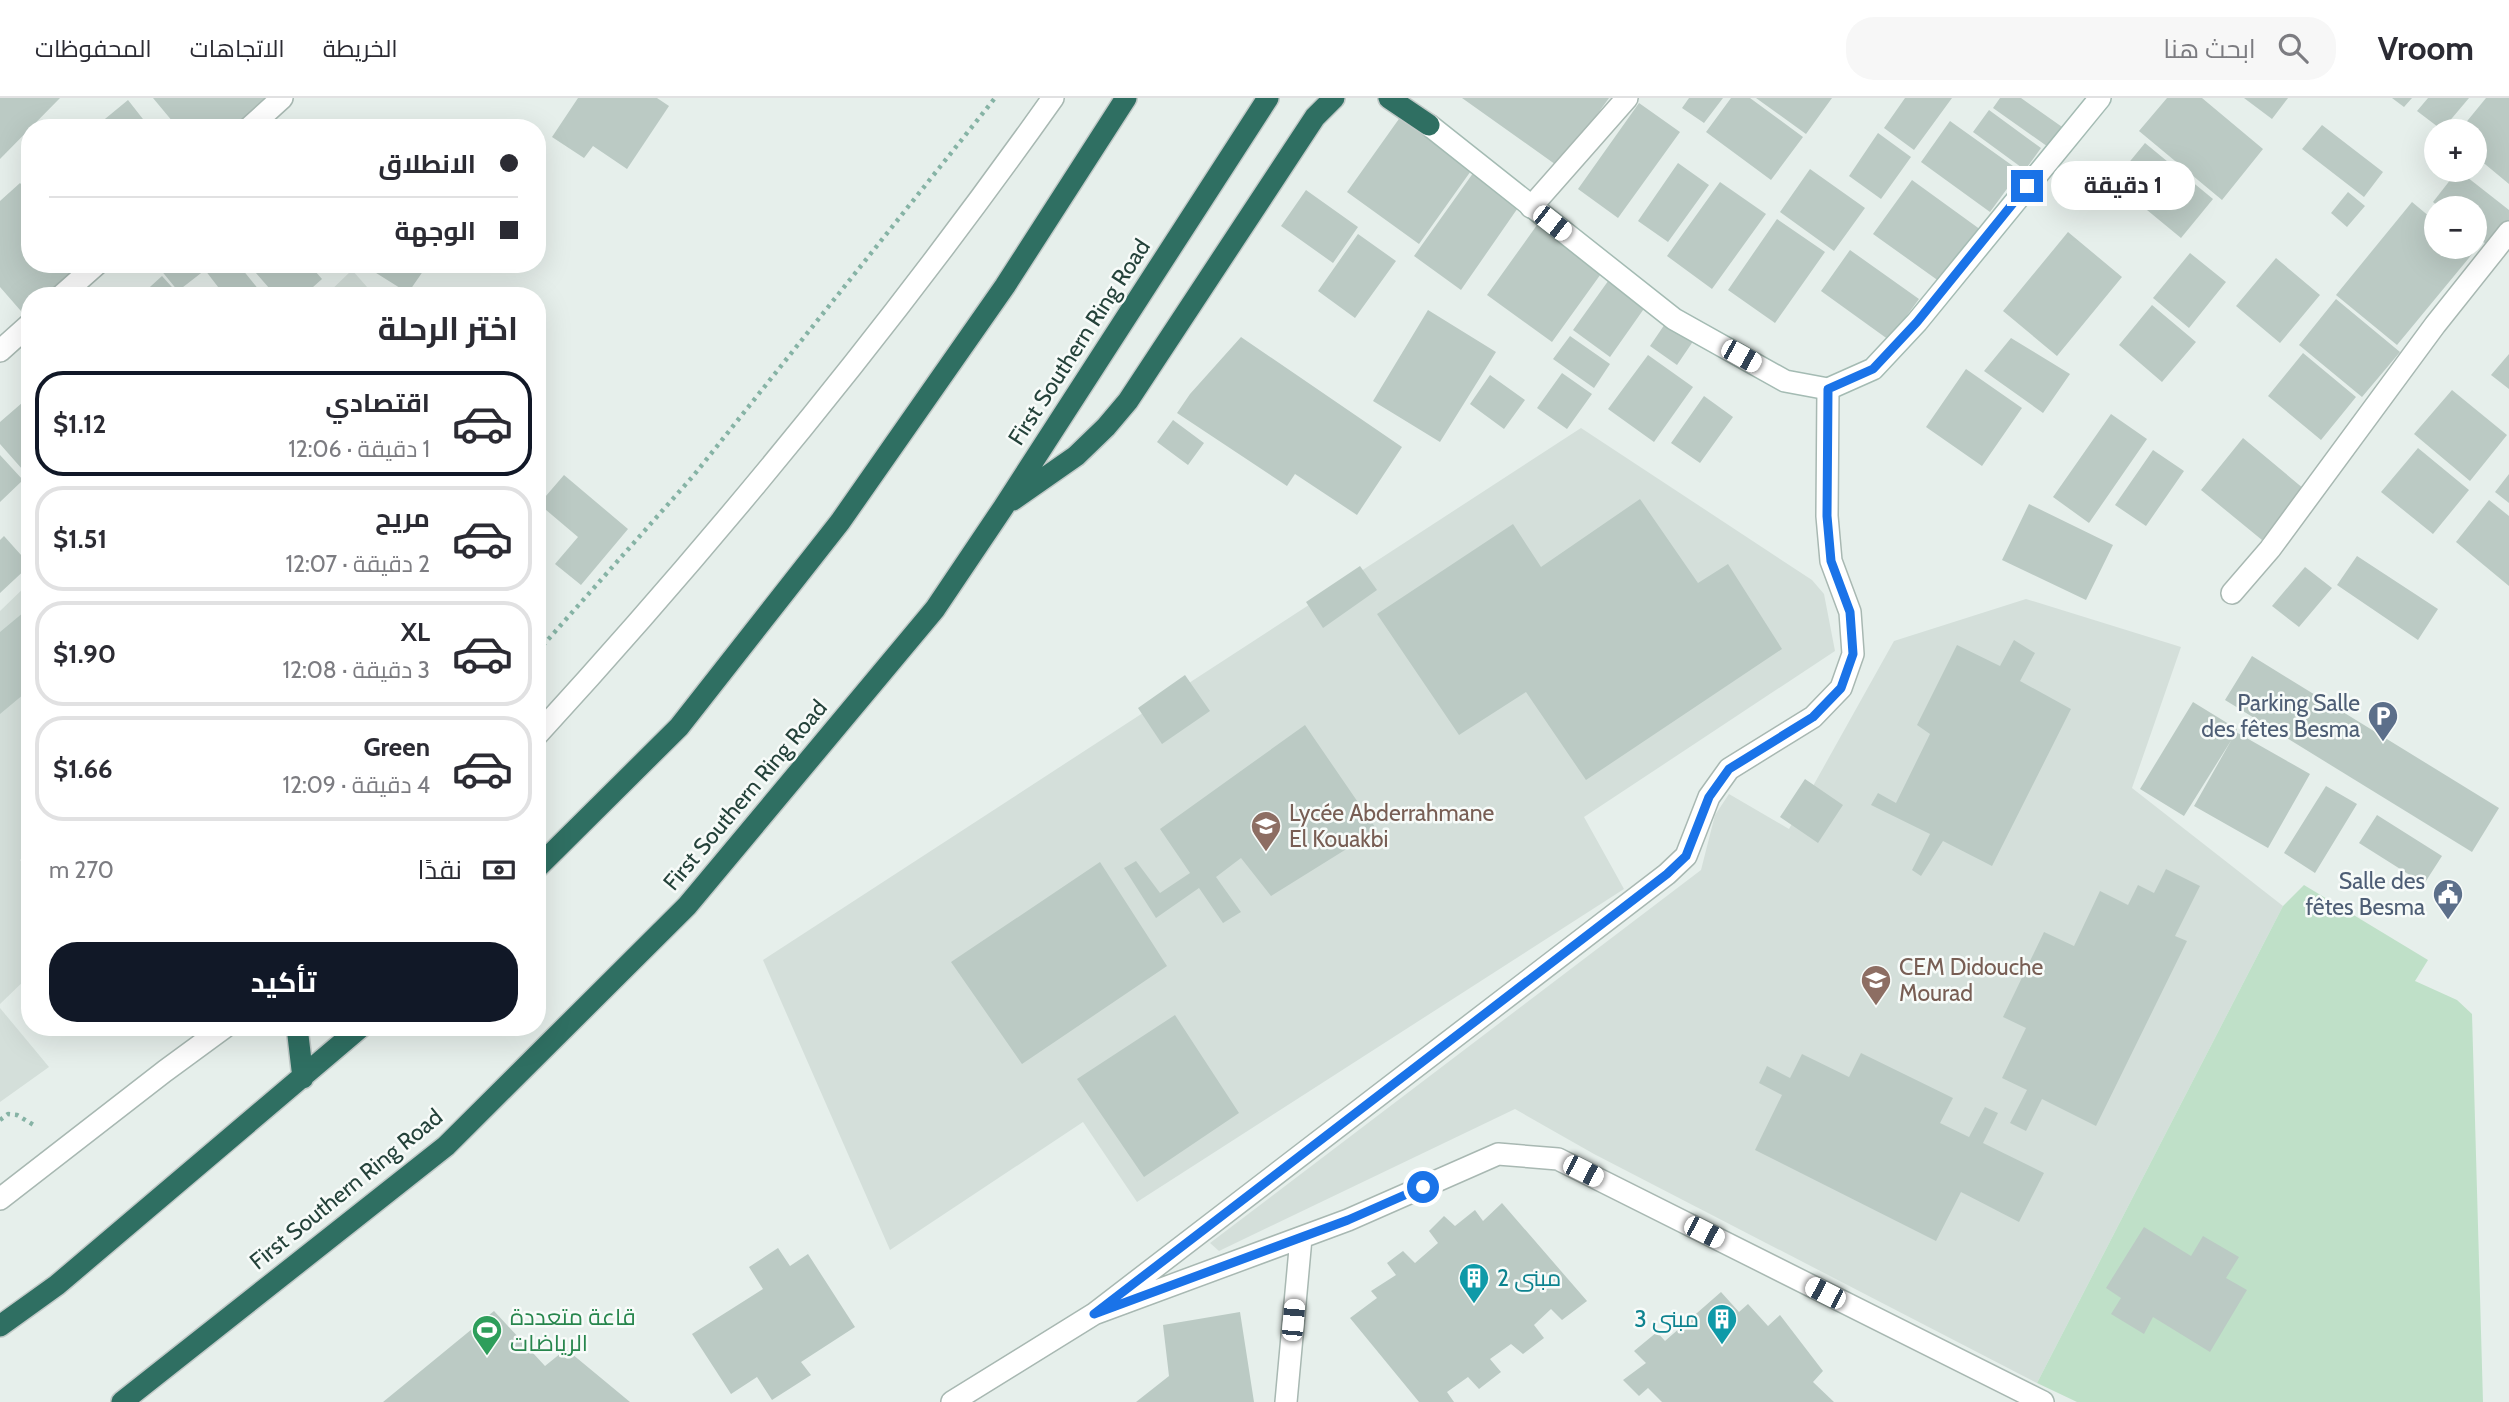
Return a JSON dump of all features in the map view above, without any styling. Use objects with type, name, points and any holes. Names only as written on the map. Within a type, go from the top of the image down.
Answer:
[{"type":"highway","points":[[546,859],[679,727],[839,522],[1005,286],[1126,98]]},
{"type":"highway","name":"First Southern Ring Road","points":[[122,1402],[446,1146],[687,906],[935,609],[1268,98]]},
{"type":"highway","points":[[1003,508],[1076,456],[1128,401],[1315,117],[1334,98]]},
{"type":"highway","points":[[1389,98],[1429,125]]},
{"type":"highway","points":[[298,1036],[303,1078]]},
{"type":"highway","points":[[0,1326],[57,1285],[351,1036]]},
{"type":"street","points":[[259,119],[282,98]]},
{"type":"street","points":[[546,725],[697,556],[805,424],[999,175],[1053,98]]},
{"type":"street","points":[[1531,207],[1627,98]]},
{"type":"street","points":[[1429,125],[1674,319],[1785,381],[1828,389],[1873,369],[1882,360],[1917,322],[2100,98]]},
{"type":"street","points":[[2232,593],[2270,549],[2435,325],[2509,232]]},
{"type":"street","points":[[71,287],[87,273]]},
{"type":"street","points":[[0,351],[21,332]]},
{"type":"street","points":[[951,1402],[1094,1314],[1667,874],[1686,856],[1709,797],[1729,769],[1813,717],[1841,688],[1853,654],[1850,612],[1831,561],[1827,516],[1828,389]]},
{"type":"street","points":[[0,1199],[213,1036]]},
{"type":"street","points":[[1094,1314],[1348,1220],[1498,1154],[1558,1159],[2043,1402]]},
{"type":"street","points":[[1286,1402],[1301,1238]]},
{"type":"path","points":[[546,642],[694,475],[995,98]]},
{"type":"shaded area","points":[[349,273],[355,273],[367,287],[334,287]]},
{"type":"shaded area","name":"Lycée Abderrahmane El Kouakbi","points":[[1581,428],[1812,580],[1824,594],[1835,651],[1584,817],[1624,889],[1137,1202],[1083,1122],[890,1250],[763,960]]},
{"type":"shaded area","points":[[21,591],[21,984],[0,1004],[0,611]]},
{"type":"shaded area","name":"CEM Didouche Mourad","points":[[2026,599],[2181,647],[2132,788],[2283,906],[2037,1383],[1594,1154],[1515,1109],[1219,1251],[1210,1243],[1701,870],[1715,815],[1729,794],[1789,829],[1894,641]]},
{"type":"shaded area","points":[[0,1008],[49,1067],[0,1102]]},
{"type":"green space","points":[[2304,885],[2428,960],[2415,981],[2457,1000],[2472,1014],[2483,1402],[2077,1402],[2037,1383],[2283,906]]},
{"type":"building","points":[[0,98],[60,98],[39,119],[21,119],[21,138],[0,159]]},
{"type":"building","points":[[153,98],[272,98],[248,119],[170,119]]},
{"type":"building","points":[[578,98],[657,98],[669,106],[627,169],[593,146],[584,158],[552,137]]},
{"type":"building","points":[[1462,98],[1609,98],[1559,167]]},
{"type":"building","points":[[1689,98],[1723,98],[1704,123],[1682,108]]},
{"type":"building","points":[[1731,98],[1750,98],[1803,137],[1771,180],[1706,132]]},
{"type":"building","points":[[1756,98],[1832,98],[1806,134]]},
{"type":"building","points":[[1905,98],[1952,98],[1914,150],[1884,128]]},
{"type":"building","points":[[2000,98],[2021,98],[2065,129],[2051,149],[1993,108]]},
{"type":"building","points":[[2167,98],[2202,98],[2263,149],[2222,200],[2139,131]]},
{"type":"building","points":[[2244,98],[2288,98],[2272,119]]},
{"type":"building","points":[[2392,98],[2412,98],[2404,107]]},
{"type":"building","points":[[2428,98],[2469,98],[2451,119],[2428,119],[2417,111]]},
{"type":"building","points":[[2486,98],[2509,98],[2509,184],[2487,166],[2487,119],[2469,119]]},
{"type":"building","points":[[128,100],[143,119],[105,119]]},
{"type":"building","points":[[1639,103],[1680,132],[1618,218],[1578,189]]},
{"type":"building","points":[[1989,110],[2041,148],[2025,170],[1973,132]]},
{"type":"building","points":[[1401,116],[1473,168],[1419,244],[1347,192]]},
{"type":"building","points":[[1950,121],[2020,171],[1990,212],[1921,162]]},
{"type":"building","points":[[2322,125],[2383,172],[2364,197],[2302,149]]},
{"type":"building","points":[[1878,133],[1911,157],[1881,199],[1849,176]]},
{"type":"building","points":[[2145,143],[2213,199],[2181,238],[2113,182]]},
{"type":"building","points":[[1678,163],[1709,185],[1668,242],[1638,221]]},
{"type":"building","points":[[1476,169],[1522,202],[1461,290],[1414,256]]},
{"type":"building","points":[[1810,169],[1865,208],[1834,251],[1780,212]]},
{"type":"building","points":[[1912,180],[1981,230],[1943,284],[1873,234]]},
{"type":"building","points":[[1720,182],[1766,214],[1712,289],[1667,256]]},
{"type":"building","points":[[2449,182],[2473,182],[2509,210],[2509,224],[2490,247],[2487,245],[2487,196],[2438,196]]},
{"type":"building","points":[[21,184],[21,273],[77,273],[62,287],[21,287],[21,311],[0,287],[0,201]]},
{"type":"building","points":[[1306,190],[1358,227],[1333,263],[1281,226]]},
{"type":"building","points":[[2348,192],[2365,206],[2347,227],[2331,213]]},
{"type":"building","points":[[2412,202],[2424,212],[2424,259],[2468,259],[2397,345],[2336,295]]},
{"type":"building","points":[[1777,219],[1825,252],[1775,323],[1728,290]]},
{"type":"building","points":[[1537,225],[1603,271],[1552,342],[1487,295]]},
{"type":"building","points":[[2068,232],[2122,277],[2057,356],[2003,311]]},
{"type":"building","points":[[1358,234],[1396,261],[1355,318],[1318,291]]},
{"type":"building","points":[[1850,250],[1919,299],[1889,340],[1821,291]]},
{"type":"building","points":[[2190,253],[2226,282],[2189,328],[2153,298]]},
{"type":"building","points":[[2276,258],[2320,295],[2280,343],[2236,306]]},
{"type":"building","points":[[163,273],[201,273],[183,287],[175,287]]},
{"type":"building","points":[[207,273],[245,273],[257,287],[218,287]]},
{"type":"building","points":[[256,273],[317,273],[322,279],[313,287],[268,287]]},
{"type":"building","points":[[376,273],[422,273],[412,287],[398,287]]},
{"type":"building","points":[[162,276],[172,287],[150,287]]},
{"type":"building","points":[[1611,277],[1648,303],[1610,357],[1573,330]]},
{"type":"building","points":[[2336,299],[2400,352],[2362,397],[2299,345]]},
{"type":"building","points":[[2152,305],[2196,342],[2162,382],[2119,345]]},
{"type":"building","points":[[1428,310],[1496,352],[1440,442],[1373,401]]},
{"type":"building","points":[[1669,318],[1696,337],[1677,365],[1650,346]]},
{"type":"building","points":[[1570,336],[1610,364],[1594,388],[1553,359]]},
{"type":"building","points":[[1241,337],[1402,447],[1357,515],[1295,474],[1287,486],[1177,413],[1190,394]]},
{"type":"building","points":[[2011,338],[2070,374],[2043,413],[1984,371]]},
{"type":"building","points":[[2303,353],[2356,397],[2321,440],[2268,396]]},
{"type":"building","points":[[2509,354],[2509,389],[2491,375]]},
{"type":"building","points":[[1648,355],[1693,387],[1654,442],[1608,409]]},
{"type":"building","points":[[1966,369],[2022,408],[1982,466],[1926,427]]},
{"type":"building","points":[[1562,373],[1592,394],[1567,429],[1537,408]]},
{"type":"building","points":[[1490,375],[1525,400],[1504,429],[1470,404]]},
{"type":"building","points":[[2452,390],[2507,435],[2470,481],[2414,434]]},
{"type":"building","points":[[1704,396],[1733,417],[1700,463],[1671,443]]},
{"type":"building","points":[[21,404],[21,468],[0,444],[0,422]]},
{"type":"building","points":[[2111,414],[2147,439],[2089,523],[2053,497]]},
{"type":"building","points":[[1173,420],[1204,443],[1188,465],[1157,442]]},
{"type":"building","points":[[2243,438],[2304,489],[2262,540],[2201,490]]},
{"type":"building","points":[[2418,448],[2469,490],[2433,534],[2381,492]]},
{"type":"building","points":[[2153,450],[2184,471],[2146,526],[2115,505]]},
{"type":"building","points":[[0,455],[21,478],[21,482],[0,502]]},
{"type":"building","points":[[2509,474],[2509,503],[2495,492]]},
{"type":"building","points":[[564,475],[628,529],[581,585],[555,564],[578,537],[546,510],[546,496]]},
{"type":"building","points":[[1640,499],[1698,583],[1728,564],[1782,649],[1586,780],[1526,692],[1459,735],[1377,614],[1513,524],[1541,567]]},
{"type":"building","points":[[2489,500],[2509,516],[2509,586],[2456,542]]},
{"type":"building","points":[[2029,504],[2113,545],[2086,600],[2002,560]]},
{"type":"building","points":[[4,536],[21,555],[21,573],[0,593],[0,540]]},
{"type":"building","points":[[2357,556],[2438,609],[2418,640],[2337,585]]},
{"type":"building","points":[[1360,566],[1377,590],[1323,628],[1306,602]]},
{"type":"building","points":[[2305,567],[2332,588],[2299,627],[2272,606]]},
{"type":"building","points":[[21,614],[21,696],[0,714],[0,632]]},
{"type":"building","points":[[2014,640],[2035,653],[2020,681],[2071,709],[1992,866],[1943,841],[1921,876],[1912,870],[1930,834],[1871,805],[1878,793],[1896,803],[1930,734],[1917,725],[1957,645],[2000,666]]},
{"type":"building","points":[[2252,656],[2499,808],[2472,852],[2225,700]]},
{"type":"building","points":[[1185,675],[1210,711],[1162,744],[1138,708]]},
{"type":"building","points":[[2193,702],[2237,729],[2236,732],[2310,774],[2268,848],[2194,806],[2232,739],[2184,816],[2140,789]]},
{"type":"building","points":[[1305,725],[1377,830],[1271,896],[1241,858],[1216,877],[1241,912],[1223,923],[1199,888],[1156,918],[1124,868],[1136,861],[1160,893],[1190,873],[1160,829]]},
{"type":"building","points":[[1805,779],[1843,805],[1818,843],[1780,817]]},
{"type":"building","points":[[2326,786],[2357,804],[2315,873],[2284,853]]},
{"type":"building","points":[[2377,815],[2442,856],[2424,884],[2359,843]]},
{"type":"building","points":[[1100,862],[1167,966],[1022,1064],[951,962]]},
{"type":"building","points":[[2166,869],[2200,886],[2175,936],[2187,941],[2096,1126],[2042,1099],[2026,1131],[2010,1123],[2027,1090],[2002,1078],[2026,1028],[2003,1017],[2044,932],[2074,946],[2100,891],[2128,905],[2138,885],[2154,893]]},
{"type":"building","points":[[1175,1015],[1239,1113],[1144,1177],[1077,1079]]},
{"type":"building","points":[[1861,1053],[1953,1098],[1940,1123],[1969,1137],[1985,1107],[1998,1113],[1983,1143],[2044,1173],[2019,1222],[1961,1192],[1936,1241],[1755,1150],[1782,1095],[1759,1083],[1767,1066],[1790,1078],[1802,1054],[1849,1077]]},
{"type":"building","name":"مبنى 2","points":[[1502,1203],[1587,1301],[1562,1320],[1551,1309],[1534,1325],[1544,1338],[1523,1354],[1511,1344],[1490,1359],[1501,1372],[1479,1389],[1468,1377],[1447,1392],[1454,1402],[1419,1402],[1350,1318],[1377,1298],[1371,1291],[1396,1275],[1387,1263],[1403,1251],[1415,1263],[1438,1243],[1429,1231],[1444,1216],[1455,1226],[1475,1210],[1483,1221]]},
{"type":"building","points":[[2144,1227],[2191,1256],[2203,1236],[2239,1257],[2226,1278],[2247,1290],[2210,1352],[2153,1317],[2144,1334],[2111,1314],[2121,1298],[2106,1288]]},
{"type":"building","points":[[778,1248],[790,1266],[808,1254],[855,1327],[801,1362],[811,1375],[772,1400],[757,1377],[731,1394],[692,1334],[763,1289],[749,1267]]},
{"type":"building","name":"مبنى 3","points":[[1721,1292],[1739,1312],[1748,1304],[1768,1326],[1780,1315],[1823,1371],[1813,1382],[1834,1402],[1662,1402],[1648,1388],[1639,1396],[1623,1380],[1646,1363],[1634,1351],[1657,1332],[1665,1341]]},
{"type":"building","name":"قاعة متعددة الرياضات","points":[[494,1311],[545,1366],[566,1349],[630,1402],[383,1402]]},
{"type":"building","points":[[1240,1312],[1254,1402],[1136,1402],[1169,1376],[1163,1325]]},
{"type":"place","name":"Parking Salle des fêtes Besma","points":[[2383,743]]},
{"type":"place","name":"Lycée Abderrahmane El Kouakbi","points":[[1266,853]]},
{"type":"place","name":"Salle des fêtes Besma","points":[[2448,921]]},
{"type":"place","name":"CEM Didouche Mourad","points":[[1876,1007]]},
{"type":"place","name":"مبنى 2","points":[[1474,1305]]},
{"type":"place","name":"مبنى 3","points":[[1722,1346]]},
{"type":"place","name":"قاعة متعددة الرياضات","points":[[487,1357]]},
{"type":"route","points":[[1423,1187],[1348,1220],[1094,1314],[1667,874],[1686,856],[1709,797],[1729,769],[1813,717],[1841,688],[1853,654],[1850,612],[1831,561],[1827,516],[1828,389],[1873,369],[1917,322],[2027,186]]}]
